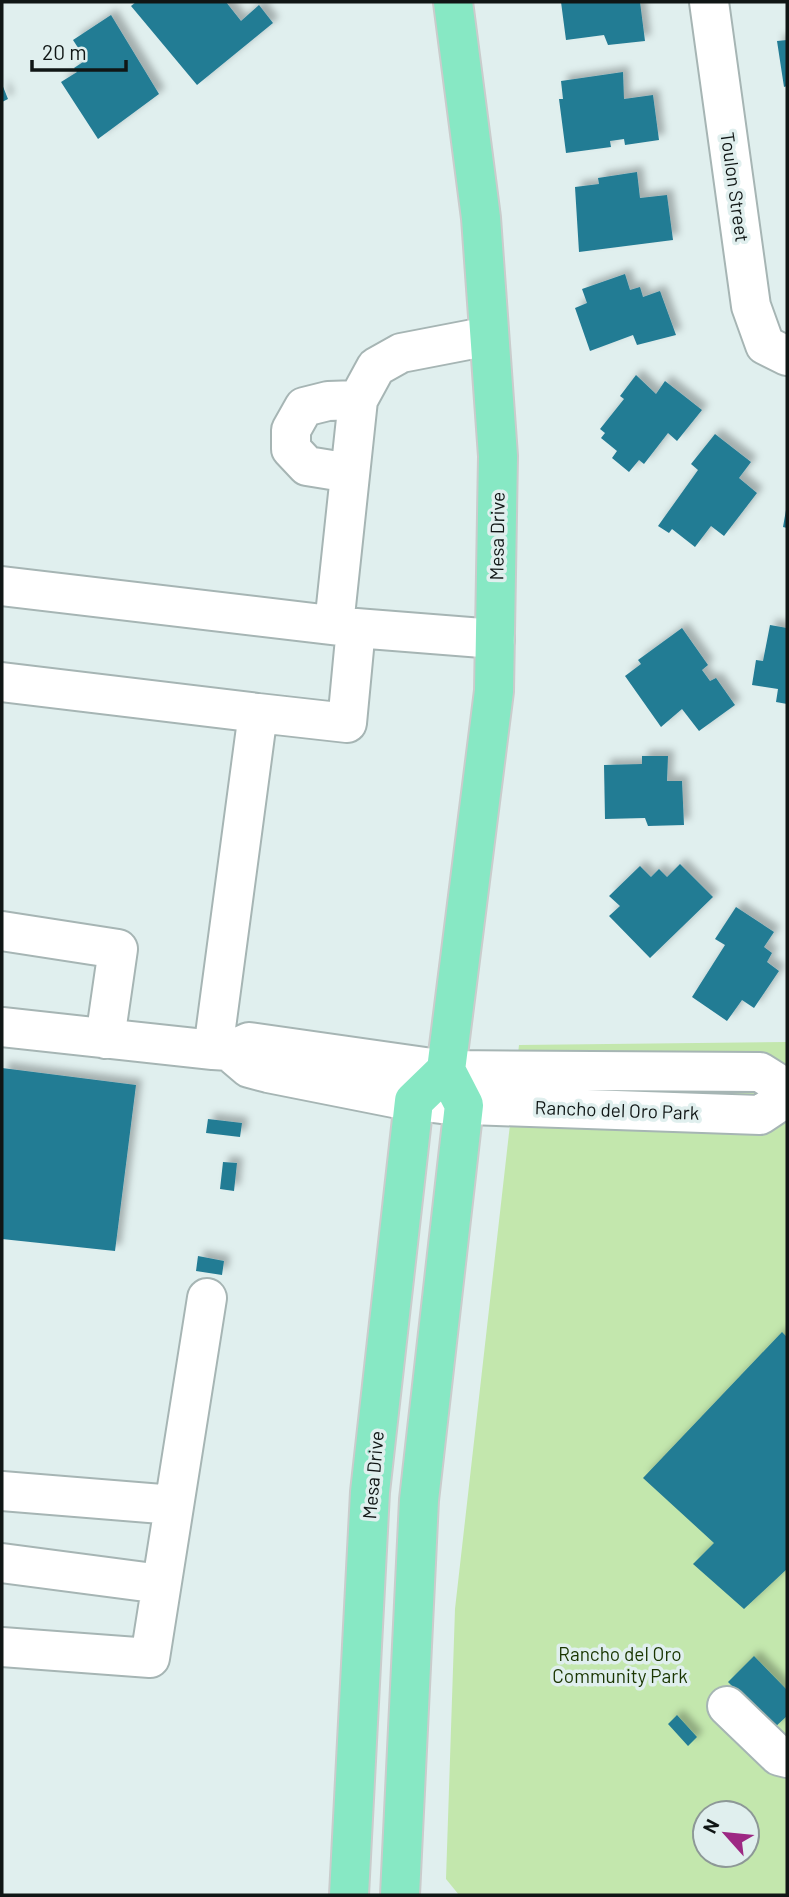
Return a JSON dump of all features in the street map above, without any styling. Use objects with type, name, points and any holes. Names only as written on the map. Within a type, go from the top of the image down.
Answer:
[{"type":"main road","name":"Mesa Drive","points":[[349,1895],[370,1492],[441,1095],[494,691],[498,456],[481,218],[453,2]]},
{"type":"main road","name":"Mesa Drive","points":[[400,1895],[441,1095]]},
{"type":"street","name":"Toulon Street","points":[[709,2],[751,306],[765,345],[787,356]]},
{"type":"street","points":[[2,682],[347,723],[345,627],[350,473],[358,400],[376,367],[401,353],[489,336]]},
{"type":"street","points":[[350,473],[307,466],[291,449],[291,430],[304,407],[328,401],[358,400]]},
{"type":"street","points":[[2,586],[345,627],[495,639]]},
{"type":"street","points":[[221,1051],[258,712]]},
{"type":"street","points":[[2,931],[118,949],[105,1039]]},
{"type":"street","points":[[2,1027],[221,1051],[249,1042],[441,1095],[760,1072],[787,1089]]},
{"type":"street","name":"Rancho del Oro Park","points":[[441,1095],[760,1115],[787,1097]]},
{"type":"street","points":[[2,1647],[150,1658],[207,1298]]},
{"type":"street","points":[[2,1491],[174,1506]]},
{"type":"street","points":[[2,1563],[161,1584]]},
{"type":"street","points":[[727,1706],[779,1756],[787,1758]]},
{"type":"green space","name":"Rancho del Oro Community Park","points":[[787,1042],[787,1895],[459,1895],[446,1879],[455,1609],[519,1045]]},
{"type":"building","points":[[136,2],[226,2],[241,21],[259,5],[273,23],[197,85],[131,6]]},
{"type":"building","points":[[561,2],[640,2],[645,41],[608,45],[604,35],[566,40]]},
{"type":"building","points":[[111,15],[159,94],[98,139],[61,82],[77,72],[74,68],[86,60],[73,40]]},
{"type":"building","points":[[787,40],[787,86],[784,87],[777,41]]},
{"type":"building","points":[[623,72],[624,99],[653,95],[659,140],[625,145],[624,139],[610,141],[611,147],[566,153],[559,99],[563,99],[561,81]]},
{"type":"building","points":[[2,84],[8,99],[2,102]]},
{"type":"building","points":[[637,172],[640,198],[667,195],[673,240],[579,252],[575,187],[599,184],[598,178]]},
{"type":"building","points":[[625,274],[630,290],[640,287],[643,297],[660,291],[676,335],[637,345],[633,335],[590,351],[575,308],[587,303],[582,289]]},
{"type":"building","points":[[636,375],[656,394],[665,381],[702,410],[677,441],[668,433],[644,464],[639,460],[629,472],[612,458],[617,451],[601,438],[605,433],[600,429],[624,399],[620,396]]},
{"type":"building","points":[[715,434],[751,462],[739,478],[757,493],[724,536],[711,526],[695,547],[672,529],[669,533],[658,526],[698,470],[691,464]]},
{"type":"building","points":[[787,510],[787,528],[783,527]]},
{"type":"building","points":[[770,625],[787,628],[787,704],[776,702],[778,689],[752,685],[756,660],[763,661]]},
{"type":"building","points":[[682,628],[708,665],[702,670],[710,681],[716,678],[735,705],[699,731],[682,709],[661,727],[625,676],[641,664],[638,660]]},
{"type":"building","points":[[642,756],[668,756],[667,781],[682,781],[684,825],[648,826],[645,818],[605,819],[604,765],[642,764]]},
{"type":"building","points":[[680,864],[713,897],[650,958],[609,916],[620,906],[609,896],[640,866],[651,877],[659,869],[667,877]]},
{"type":"building","points":[[736,907],[774,932],[764,947],[772,953],[767,962],[779,971],[754,1008],[742,1000],[727,1021],[692,997],[725,945],[715,939]]},
{"type":"building","points":[[2,1068],[136,1085],[115,1251],[2,1239]]},
{"type":"building","points":[[208,1119],[242,1123],[240,1137],[206,1133]]},
{"type":"building","points":[[223,1162],[237,1163],[234,1191],[220,1189]]},
{"type":"building","points":[[198,1256],[224,1261],[222,1275],[196,1271]]},
{"type":"building","points":[[782,1332],[787,1337],[787,1569],[744,1609],[693,1564],[714,1543],[643,1478]]},
{"type":"building","points":[[754,1656],[787,1690],[787,1716],[774,1728],[728,1682]]},
{"type":"building","points":[[677,1715],[697,1737],[688,1746],[668,1724]]}]
